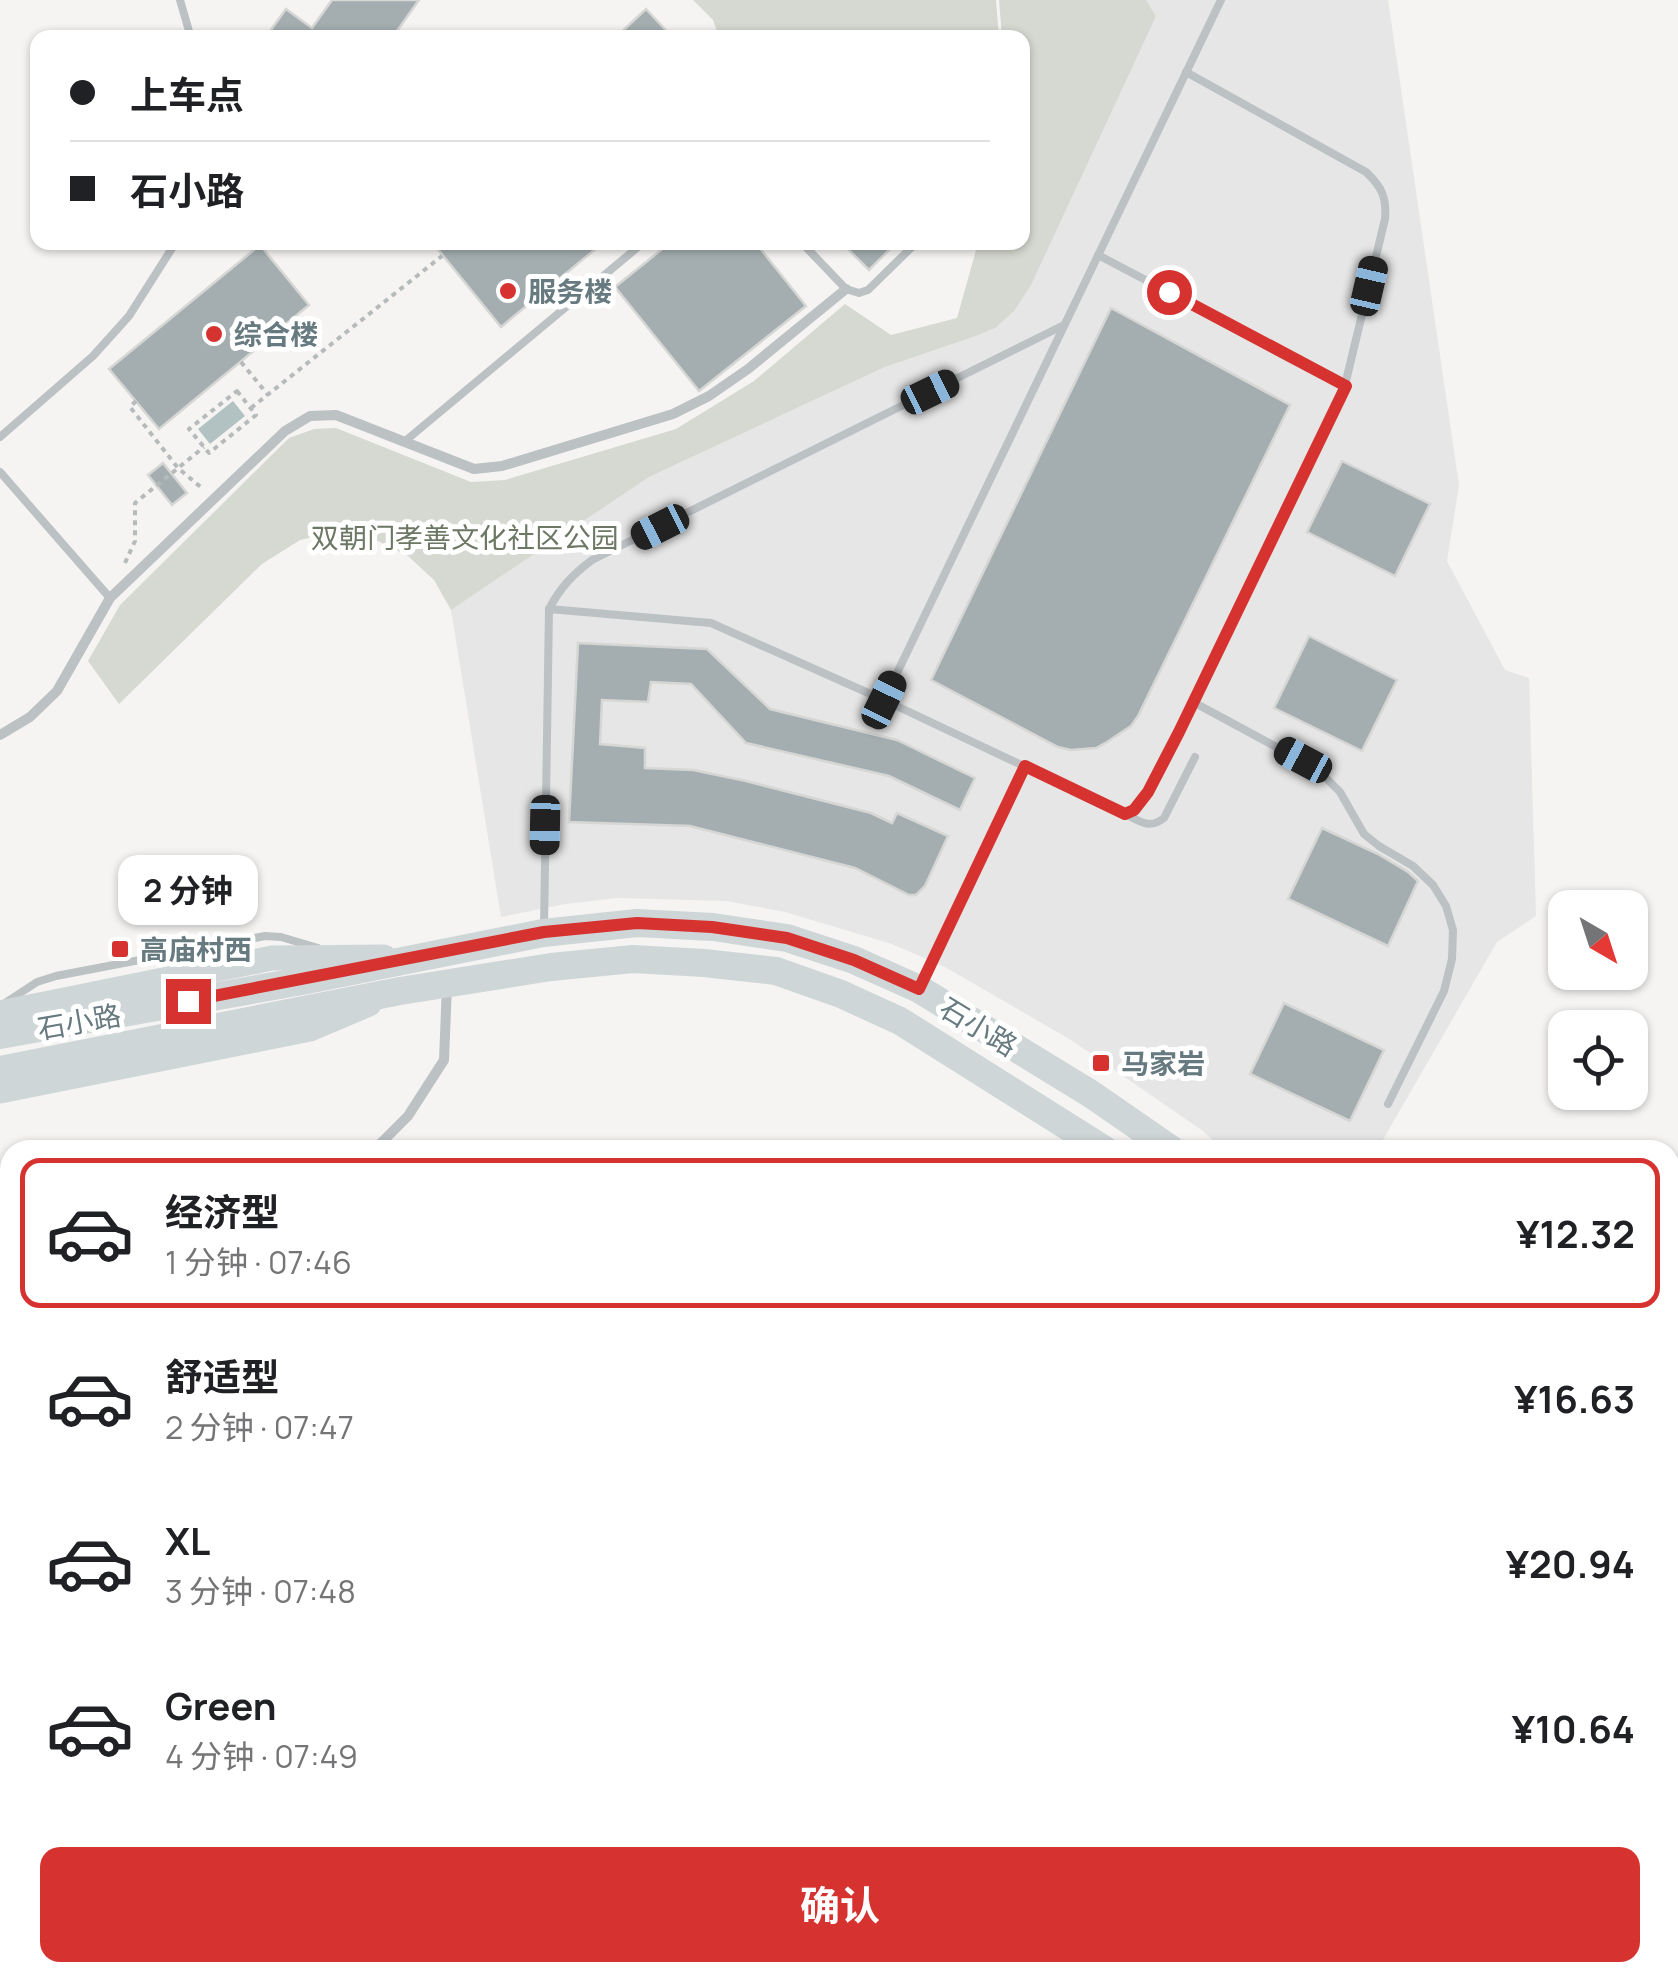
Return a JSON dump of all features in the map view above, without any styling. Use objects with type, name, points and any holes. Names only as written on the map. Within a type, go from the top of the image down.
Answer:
[{"type":"main road","name":"石小路","points":[[0,1036],[544,932],[637,923],[712,927],[787,938],[854,960],[919,989],[1091,1094],[1158,1140]]},
{"type":"main road","name":"石小路","points":[[0,1070],[400,990],[551,966],[632,959],[704,962],[776,971],[841,994],[900,1022],[1089,1140]]},
{"type":"street","points":[[0,735],[30,717],[57,691],[110,598],[285,432],[310,416],[336,415],[474,469],[502,466],[673,414],[709,396],[846,289]]},
{"type":"street","points":[[0,1010],[272,958],[410,958]]},
{"type":"street","points":[[384,1140],[408,1116],[444,1060],[447,984]]},
{"type":"street","points":[[0,1091],[310,1029],[400,990]]},
{"type":"lane","points":[[180,0],[189,30]]},
{"type":"lane","points":[[884,700],[1221,0]]},
{"type":"lane","points":[[1125,814],[1134,810],[1148,792],[1346,386],[1385,219],[1386,201],[1378,184],[1366,172],[1186,72]]},
{"type":"lane","points":[[0,437],[93,356],[129,316],[171,250]]},
{"type":"lane","points":[[404,442],[634,250]]},
{"type":"lane","points":[[809,250],[846,289],[859,292],[868,290],[909,250]]},
{"type":"lane","points":[[1098,255],[1346,386]]},
{"type":"lane","points":[[544,932],[548,609],[558,590],[592,560],[1064,325]]},
{"type":"lane","points":[[0,472],[110,598]]},
{"type":"lane","points":[[548,609],[712,622],[1148,825],[1164,818],[1196,757]]},
{"type":"lane","points":[[1194,702],[1317,769],[1340,792],[1364,834],[1413,866],[1433,885],[1446,906],[1453,930],[1452,959],[1444,991],[1388,1104]]},
{"type":"lane","points":[[919,989],[1025,766]]},
{"type":"path","points":[[251,408],[442,256]]},
{"type":"path","points":[[241,362],[268,394]]},
{"type":"path","points":[[237,391],[256,415],[209,454],[204,447],[190,430],[237,391]]},
{"type":"path","points":[[136,402],[130,408],[178,468],[214,499]]},
{"type":"path","points":[[110,598],[135,540],[135,503],[204,447]]},
{"type":"shaded area","points":[[1146,0],[1388,0],[1459,485],[1447,561],[1505,670],[1529,678],[1536,916],[1497,942],[1383,1140],[1212,1140],[1071,1040],[945,967],[892,944],[785,912],[727,901],[617,898],[501,917],[451,610],[649,477],[885,367],[973,337],[1023,250],[1030,250],[1030,237],[1156,16]]},
{"type":"shaded area","points":[[233,401],[245,416],[210,444],[198,429]]},
{"type":"green space","points":[[693,0],[996,0],[998,30],[717,30],[713,20]]},
{"type":"green space","name":"双朝门孝善文化社区公园","points":[[999,0],[1146,0],[1156,16],[1031,285],[1014,311],[995,328],[885,367],[649,477],[451,610],[434,580],[408,556],[376,540],[335,532],[300,540],[262,564],[119,704],[88,661],[120,605],[289,438],[314,429],[336,428],[471,482],[505,480],[676,429],[754,381],[845,304],[891,335],[957,318],[976,250],[1030,250],[1030,30],[1001,30]]},
{"type":"building","points":[[332,0],[419,0],[398,30],[271,30],[286,9],[312,28]]},
{"type":"building","points":[[646,9],[666,30],[624,30]]},
{"type":"building","name":"综合楼","points":[[254,250],[264,250],[309,305],[159,429],[109,369]]},
{"type":"building","name":"服务楼","points":[[438,250],[594,250],[501,327]]},
{"type":"building","points":[[661,250],[761,250],[806,306],[699,391],[615,287]]},
{"type":"building","points":[[849,250],[889,250],[869,270]]},
{"type":"building","points":[[1111,308],[1290,405],[1138,716],[1131,726],[1096,748],[1071,750],[1058,747],[931,680]]},
{"type":"building","points":[[1342,461],[1430,504],[1395,576],[1307,532]]},
{"type":"building","points":[[163,463],[187,493],[172,505],[148,475]]},
{"type":"building","points":[[1309,636],[1397,680],[1362,751],[1274,708]]},
{"type":"building","points":[[578,643],[707,649],[770,709],[897,740],[975,778],[960,810],[889,776],[746,743],[691,684],[651,682],[648,702],[602,700],[600,744],[645,748],[645,768],[693,770],[746,781],[871,813],[892,823],[897,813],[948,836],[925,886],[916,895],[909,895],[855,868],[690,826],[569,822]]},
{"type":"building","points":[[1322,828],[1378,854],[1418,881],[1388,946],[1288,899]]},
{"type":"building","points":[[1284,1003],[1384,1050],[1350,1121],[1250,1074]]},
{"type":"place","name":"服务楼","points":[[508,291]]},
{"type":"place","name":"综合楼","points":[[214,334]]},
{"type":"place","name":"高庙村西","points":[[120,949]]},
{"type":"place","name":"马家岩","points":[[1101,1063]]},
{"type":"route","points":[[188,1001],[544,932],[637,923],[712,927],[787,938],[854,960],[919,989],[1025,766],[1125,814],[1134,810],[1148,792],[1346,386],[1169,292]]}]
